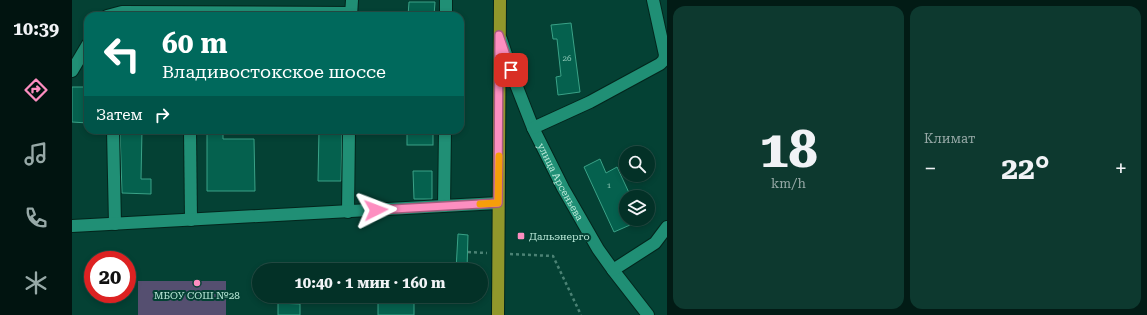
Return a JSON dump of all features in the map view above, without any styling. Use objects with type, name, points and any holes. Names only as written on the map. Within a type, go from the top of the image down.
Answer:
[{"type":"highway","points":[[498,315],[500,0]]},
{"type":"street","points":[[351,12],[352,0]]},
{"type":"street","points":[[446,0],[446,12]]},
{"type":"street","points":[[533,128],[590,102],[660,64],[664,60],[666,55],[653,0]]},
{"type":"street","points":[[114,12],[122,6],[214,6],[317,12]]},
{"type":"street","name":"улица Арсеньева","points":[[499,35],[533,128],[563,188],[598,248],[648,315]]},
{"type":"street","points":[[72,71],[84,51]]},
{"type":"street","points":[[113,134],[115,224]]},
{"type":"street","points":[[190,134],[192,220]]},
{"type":"street","points":[[348,212],[350,134]]},
{"type":"street","points":[[444,206],[445,134]]},
{"type":"street","points":[[72,226],[498,203]]},
{"type":"street","points":[[613,270],[655,243],[667,227]]},
{"type":"path","points":[[553,256],[581,315]]},
{"type":"shaded area","points":[[138,281],[226,281],[226,315],[138,315]]},
{"type":"building","points":[[409,2],[435,2],[434,12],[408,12]]},
{"type":"building","points":[[571,23],[580,92],[558,95],[556,77],[561,76],[557,39],[553,39],[551,25]]},
{"type":"building","points":[[72,87],[84,87],[84,123],[72,122]]},
{"type":"building","points":[[120,134],[142,134],[141,179],[151,179],[151,194],[122,193]]},
{"type":"building","points":[[207,134],[223,134],[223,139],[254,139],[255,191],[207,191]]},
{"type":"building","points":[[319,134],[342,134],[341,181],[318,181]]},
{"type":"building","points":[[407,134],[433,134],[433,145],[407,145]]},
{"type":"building","points":[[600,159],[606,173],[617,167],[619,171],[619,182],[624,182],[628,190],[619,190],[619,226],[628,226],[614,232],[584,167]]},
{"type":"building","points":[[413,171],[432,171],[432,199],[414,199]]},
{"type":"building","points":[[458,234],[468,235],[467,263],[456,263]]},
{"type":"building","points":[[278,303],[300,304],[300,315],[278,315]]},
{"type":"building","points":[[378,303],[414,303],[414,315],[378,315]]},
{"type":"slow traffic","points":[[480,204],[498,203],[499,156]]},
{"type":"place","name":"Дальэнерго","points":[[521,236]]},
{"type":"place","name":"МБОУ СОШ №28","points":[[197,283]]},
{"type":"route","points":[[376,210],[498,203],[499,35],[511,70]]}]
